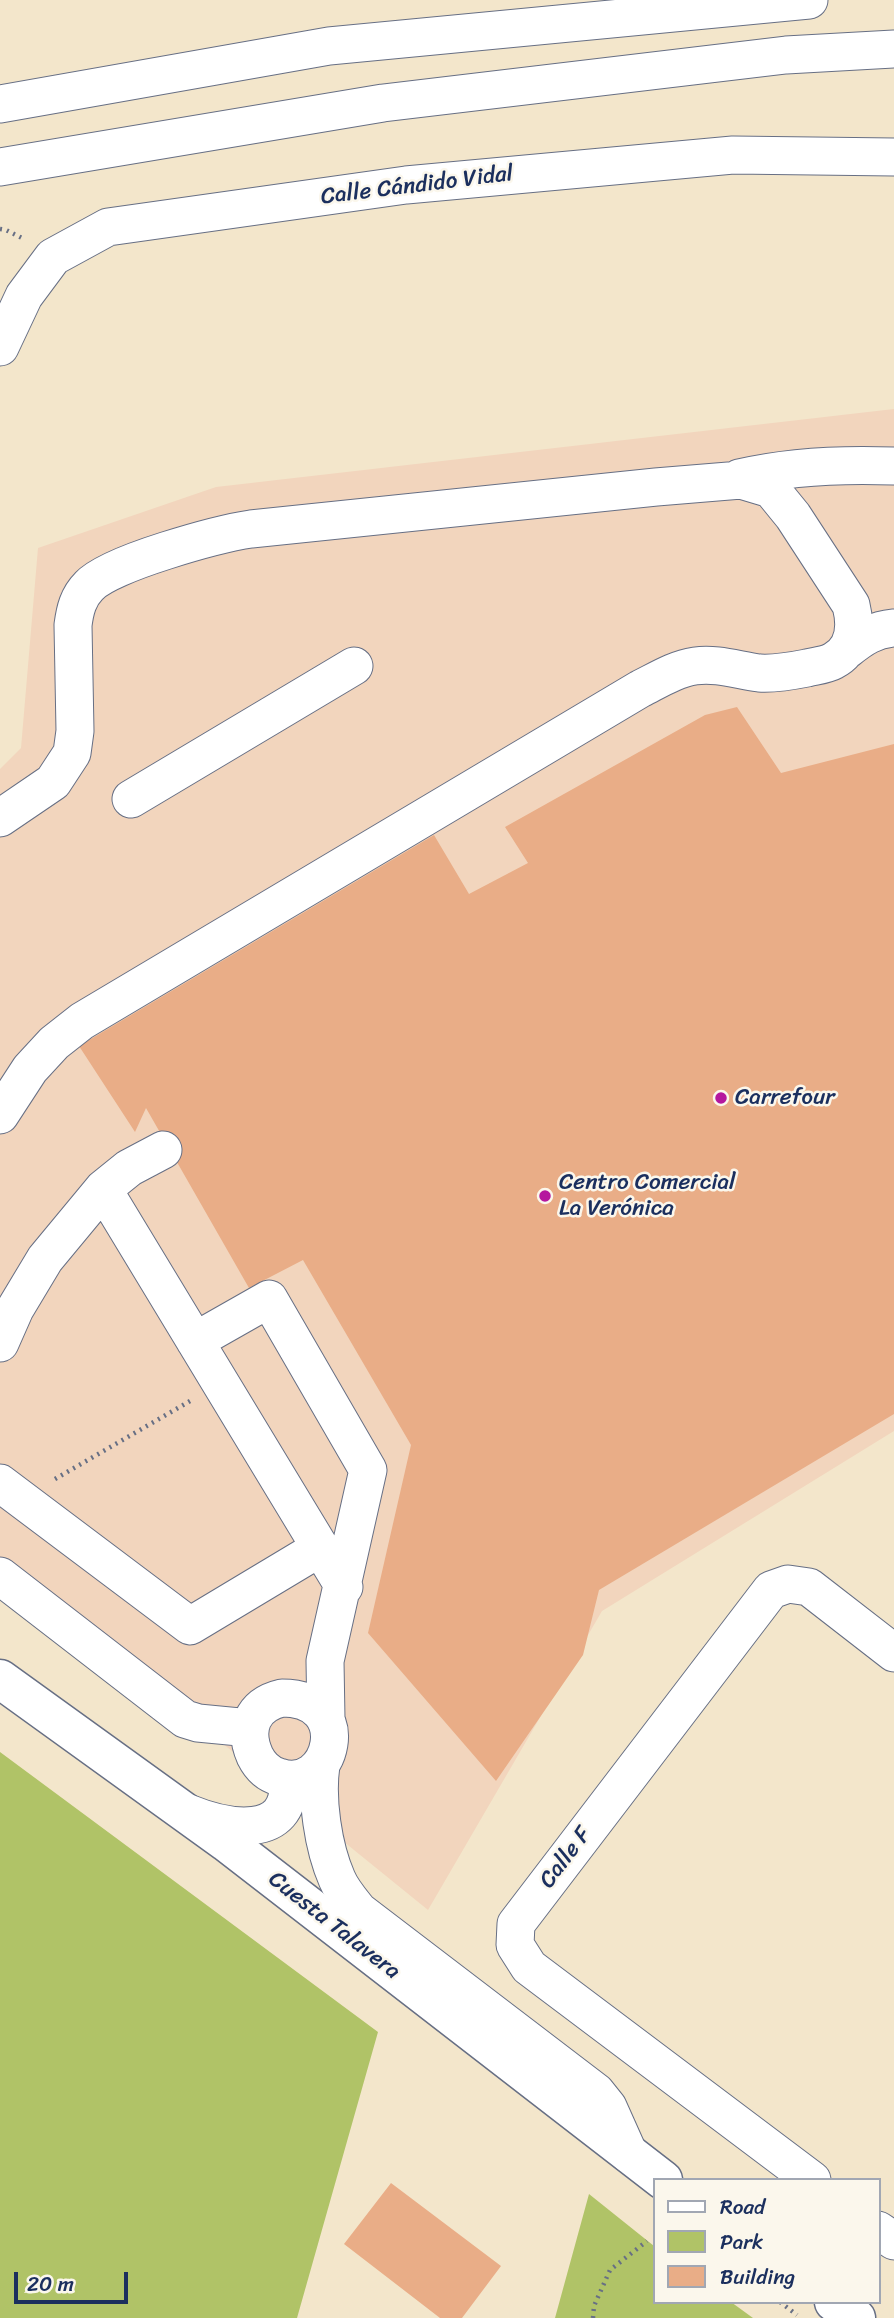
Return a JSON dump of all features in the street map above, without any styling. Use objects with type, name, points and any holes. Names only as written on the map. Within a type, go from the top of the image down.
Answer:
[{"type":"main road","name":"Cuesta Talavera","points":[[0,1679],[226,1842],[660,2178]]},
{"type":"main road","points":[[837,2304],[856,2318]]},
{"type":"street","points":[[0,104],[329,46],[809,0]]},
{"type":"street","points":[[0,167],[383,103],[786,55],[894,49]]},
{"type":"street","name":"Calle Cándido Vidal","points":[[0,347],[24,296],[53,257],[108,227],[406,185],[733,155],[894,158]]},
{"type":"street","points":[[728,481],[774,470],[807,467],[894,466]]},
{"type":"street","points":[[0,818],[53,782],[72,753],[75,731],[73,625],[80,596],[89,584],[130,564],[232,532],[741,480],[771,489],[793,516],[851,605],[854,617],[853,633],[847,650]]},
{"type":"street","points":[[0,1115],[30,1069],[54,1043],[82,1021],[640,689],[673,672],[694,666],[717,665],[762,673],[795,671],[833,662],[865,636],[878,630],[894,628]]},
{"type":"street","points":[[131,799],[354,666]]},
{"type":"street","points":[[0,1343],[15,1309],[45,1259],[103,1189],[129,1168],[163,1150]]},
{"type":"street","points":[[103,1189],[344,1587]]},
{"type":"street","points":[[195,1341],[269,1299],[369,1470],[324,1671],[328,1750],[321,1765],[319,1780],[321,1810],[337,1880],[359,1911],[596,2091],[608,2107],[629,2154]]},
{"type":"street","points":[[10,1490],[190,1626],[320,1548]]},
{"type":"street","points":[[0,1576],[184,1720],[250,1728]]},
{"type":"street","name":"Calle F","points":[[809,2178],[529,1967],[515,1945],[516,1924],[771,1590],[788,1584],[808,1587],[894,1653]]},
{"type":"street","points":[[273,1700],[316,1664],[331,1636]]},
{"type":"street","points":[[321,1765],[306,1777],[288,1780],[269,1773],[257,1760],[251,1745],[250,1728],[255,1714],[265,1703],[282,1698],[300,1699],[314,1705],[326,1720]]},
{"type":"street","points":[[183,1811],[230,1826],[268,1821],[275,1818],[284,1804],[288,1780]]},
{"type":"path","points":[[10,1490],[220,1383]]},
{"type":"path","points":[[593,2318],[594,2306],[610,2270],[647,2241]]},
{"type":"path","points":[[782,2304],[800,2318]]},
{"type":"shaded area","points":[[894,409],[894,1431],[602,1611],[428,1910],[0,1563],[0,769],[21,748],[38,548],[216,487]]},
{"type":"green space","points":[[0,1752],[378,2032],[297,2318],[0,2318]]},
{"type":"green space","points":[[589,2194],[652,2244],[652,2304],[734,2304],[753,2318],[555,2318]]},
{"type":"building","name":"Centro Comercial La Verónica","points":[[737,707],[781,773],[894,744],[894,1414],[599,1590],[583,1655],[496,1781],[368,1633],[411,1445],[303,1260],[249,1288],[146,1108],[135,1132],[79,1046],[434,835],[469,894],[528,863],[505,827],[705,715]]},
{"type":"building","points":[[391,2183],[501,2266],[462,2318],[440,2318],[344,2244]]},
{"type":"place","name":"Carrefour","points":[[721,1098]]},
{"type":"place","name":"Centro Comercial La Verónica","points":[[545,1196]]}]
